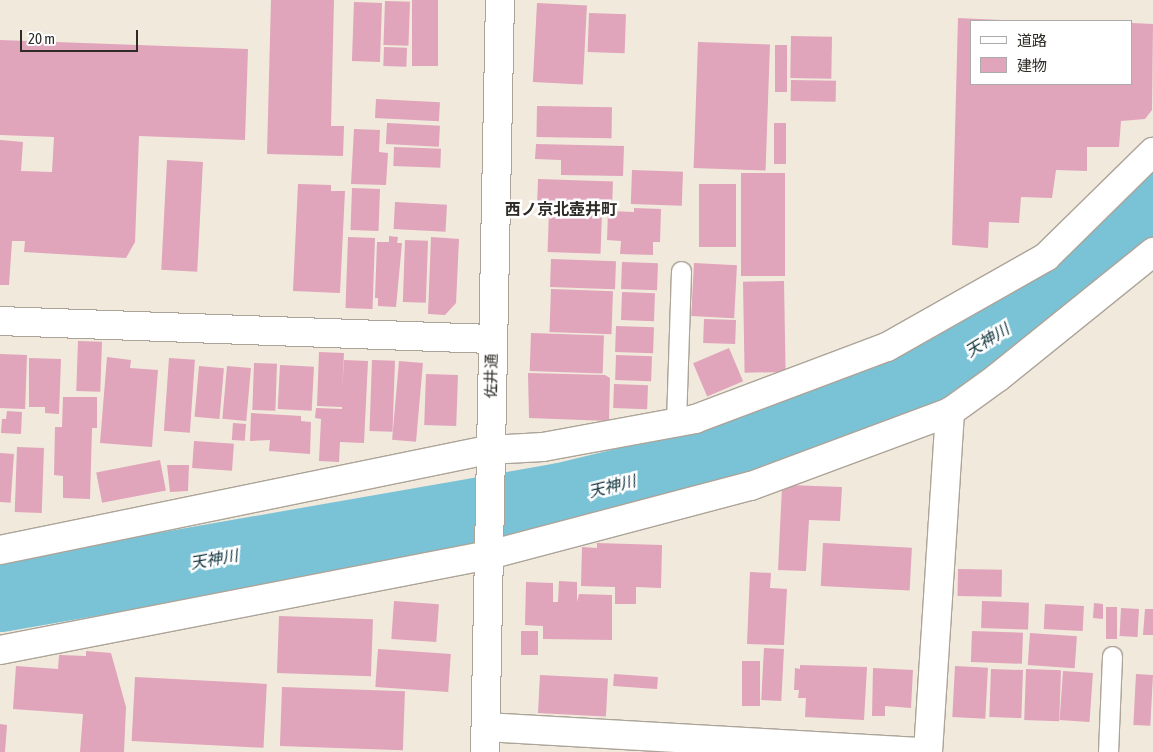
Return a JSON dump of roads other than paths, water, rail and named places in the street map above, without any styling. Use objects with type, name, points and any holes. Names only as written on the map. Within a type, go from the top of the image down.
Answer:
[{"type":"street","name":"佐井通","points":[[485,740],[489,461],[500,0]]},
{"type":"street","points":[[0,550],[489,461],[543,447],[695,419],[887,347],[1046,257],[1153,152]]},
{"type":"street","points":[[0,650],[750,486],[950,412],[997,378],[1153,252]]},
{"type":"street","points":[[0,321],[492,339]]},
{"type":"street","points":[[928,752],[950,412]]},
{"type":"street","points":[[485,740],[918,752]]},
{"type":"lane","points":[[676,422],[681,271]]},
{"type":"lane","points":[[1108,752],[1112,656]]},
{"type":"waterway","name":"天神川","points":[[0,596],[561,498],[726,458],[875,404],[1005,331],[1153,201]]},
{"type":"district","name":"西ノ京北壺井町","points":[[561,209]]}]
